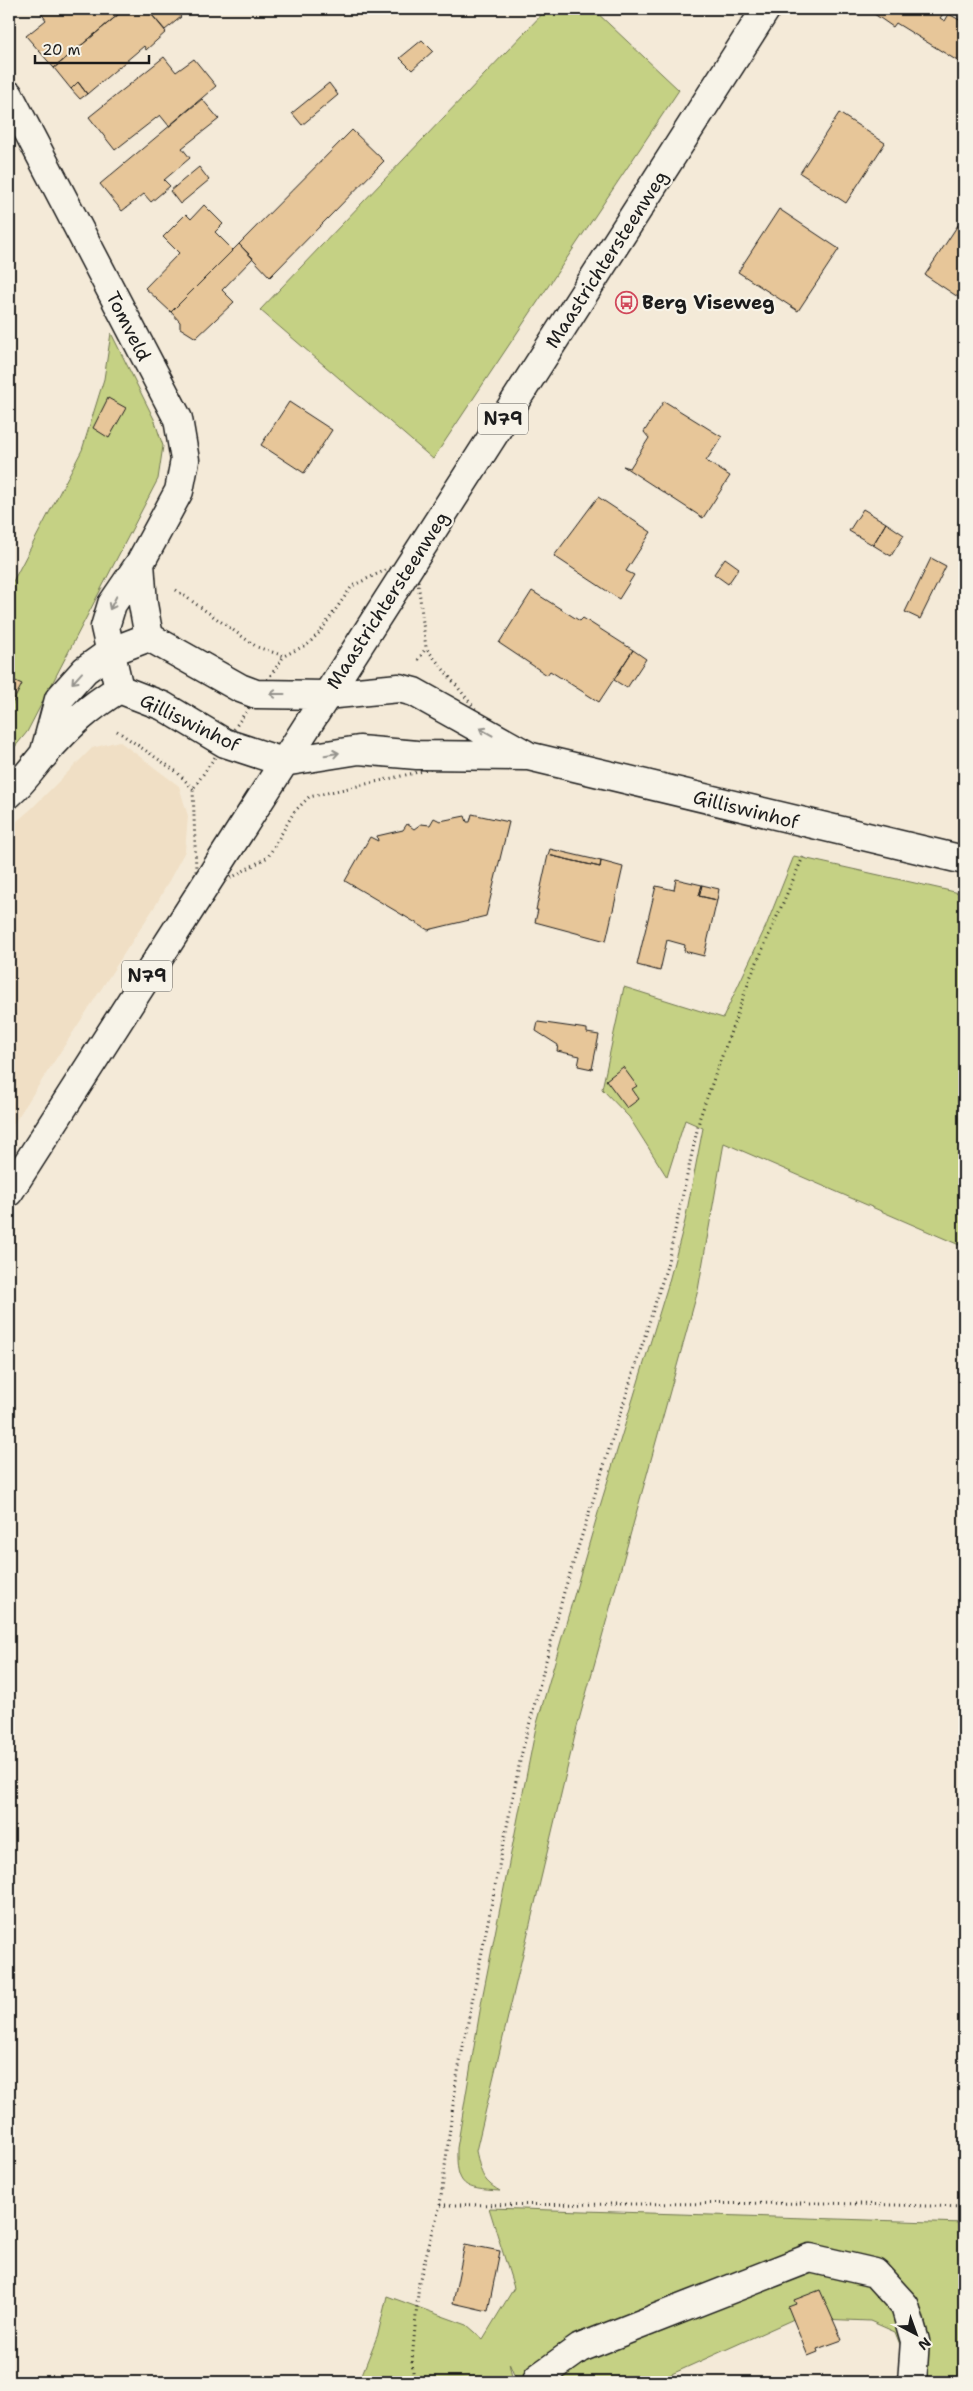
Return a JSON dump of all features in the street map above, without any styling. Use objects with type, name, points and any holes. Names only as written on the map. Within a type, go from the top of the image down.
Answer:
[{"type":"main road","name":"Maastrichtersteenweg","points":[[9,1192],[766,9]]},
{"type":"main road","name":"Tomveld","points":[[9,95],[178,419],[186,460],[179,491],[140,563],[112,604],[105,627],[119,689]]},
{"type":"main road","points":[[44,755],[59,699],[85,670],[110,652],[149,637],[142,604],[140,563]]},
{"type":"main road","name":"Gilliswinhof","points":[[149,637],[240,688],[256,694],[326,695],[400,688],[414,692],[528,756]]},
{"type":"main road","name":"Gilliswinhof","points":[[119,689],[163,706],[225,743],[284,762],[360,750],[418,755],[528,756],[964,860]]},
{"type":"main road","points":[[9,794],[80,716],[119,689]]},
{"type":"main road","points":[[537,2382],[538,2378],[580,2348],[810,2258],[875,2273],[905,2306],[915,2341],[912,2382]]},
{"type":"path","points":[[140,563],[257,647],[284,656],[308,644],[314,638],[352,586]]},
{"type":"path","points":[[424,629],[426,648]]},
{"type":"path","points":[[119,689],[113,719],[118,734],[183,778],[193,789],[195,816]]},
{"type":"path","points":[[268,858],[294,812],[309,797],[332,792]]},
{"type":"path","points":[[414,2382],[412,2361],[419,2282],[440,2204],[456,2082],[521,1756],[564,1592],[667,1266],[700,1117],[751,976],[816,826]]},
{"type":"path","points":[[440,2204],[822,2203],[964,2207]]},
{"type":"shaded area","points":[[119,741],[179,786],[188,816],[185,851],[157,903],[9,1131],[9,828],[30,810],[92,748]]},
{"type":"green space","points":[[547,9],[593,9],[679,90],[433,459],[260,310]]},
{"type":"green space","points":[[111,333],[154,419],[163,446],[158,479],[27,732],[9,754],[9,589],[82,450],[104,379]]},
{"type":"green space","points":[[794,856],[964,894],[964,1247],[724,1143],[698,1290],[577,1727],[476,2151],[485,2179],[500,2191],[478,2189],[470,2187],[461,2178],[458,2171],[457,2148],[482,1999],[536,1727],[600,1506],[668,1285],[685,1221],[703,1128],[685,1120],[667,1177],[629,1117],[602,1089],[624,987],[723,1018],[766,926]]},
{"type":"green space","points":[[489,2208],[964,2223],[964,2382],[915,2382],[895,2332],[870,2321],[796,2318],[654,2382],[517,2382],[509,2363],[513,2382],[359,2382],[378,2334],[387,2296],[467,2325],[483,2339],[514,2288]]},
{"type":"building","points":[[46,9],[125,9],[54,68],[26,36],[46,20],[41,13]]},
{"type":"building","points":[[125,9],[147,9],[166,32],[146,50],[144,46],[87,94],[78,82],[71,89],[54,68]]},
{"type":"building","points":[[147,9],[174,9],[181,17],[165,30]]},
{"type":"building","points":[[867,9],[941,9],[945,11],[940,18],[945,21],[949,14],[963,22],[959,30],[964,33],[964,65],[896,23],[893,27]]},
{"type":"building","points":[[422,40],[433,51],[412,70],[400,58]]},
{"type":"building","points":[[164,57],[176,72],[194,59],[216,86],[169,126],[160,115],[115,150],[89,117]]},
{"type":"building","points":[[78,82],[87,94],[80,99],[71,89]]},
{"type":"building","points":[[329,83],[338,95],[302,125],[292,113]]},
{"type":"building","points":[[202,99],[219,119],[182,148],[190,158],[164,180],[170,186],[151,202],[144,194],[122,211],[100,184]]},
{"type":"building","points":[[839,113],[885,143],[846,203],[800,173]]},
{"type":"building","points":[[352,130],[384,161],[270,277],[239,244]]},
{"type":"building","points":[[199,167],[209,180],[180,204],[170,191]]},
{"type":"building","points":[[204,205],[223,224],[215,232],[233,250],[171,312],[145,288],[179,253],[163,237],[186,214],[191,219]]},
{"type":"building","points":[[779,209],[839,249],[798,311],[738,272]]},
{"type":"building","points":[[958,225],[964,229],[964,301],[925,275]]},
{"type":"building","points":[[239,244],[253,258],[222,290],[234,302],[196,338],[180,328],[180,322],[171,312]]},
{"type":"building","points":[[108,398],[126,408],[109,438],[93,428]]},
{"type":"building","points":[[664,401],[722,437],[706,461],[730,476],[703,518],[623,466],[630,468],[649,438],[644,432]]},
{"type":"building","points":[[289,402],[332,430],[304,473],[261,445]]},
{"type":"building","points":[[598,497],[651,532],[626,571],[634,575],[619,599],[554,556]]},
{"type":"building","points":[[863,509],[886,523],[873,545],[849,531]]},
{"type":"building","points":[[886,523],[904,535],[891,556],[873,545]]},
{"type":"building","points":[[725,558],[739,568],[728,584],[714,574]]},
{"type":"building","points":[[931,558],[946,566],[920,619],[905,612]]},
{"type":"building","points":[[532,591],[580,621],[583,618],[633,650],[599,702],[550,671],[547,675],[499,643]]},
{"type":"building","points":[[633,650],[646,659],[627,688],[614,680]]},
{"type":"building","points":[[9,678],[22,684],[9,710]]},
{"type":"building","points":[[472,814],[509,822],[486,916],[428,930],[345,881],[370,837],[378,841],[377,836],[403,830],[407,824],[414,829],[421,824],[430,825],[434,818],[440,821],[465,816],[467,822],[470,822]]},
{"type":"building","points":[[550,849],[601,861],[600,867],[548,855]]},
{"type":"building","points":[[548,855],[600,867],[601,861],[623,867],[606,941],[535,922]]},
{"type":"building","points":[[676,879],[702,885],[699,896],[717,900],[704,956],[684,951],[685,945],[667,940],[660,971],[637,965],[656,886],[674,890]]},
{"type":"building","points":[[702,885],[719,889],[717,900],[699,896]]},
{"type":"building","points":[[538,1022],[587,1029],[587,1033],[599,1035],[592,1069],[578,1066],[580,1056],[557,1051],[558,1045],[536,1031]]},
{"type":"building","points":[[623,1067],[637,1086],[632,1089],[639,1099],[627,1108],[606,1080]]},
{"type":"building","points":[[465,2244],[500,2251],[488,2311],[453,2303]]},
{"type":"building","points":[[820,2290],[842,2340],[817,2349],[818,2352],[808,2356],[788,2307],[796,2304],[794,2300]]},
{"type":"place","name":"Berg Viseweg","points":[[626,302]]}]
